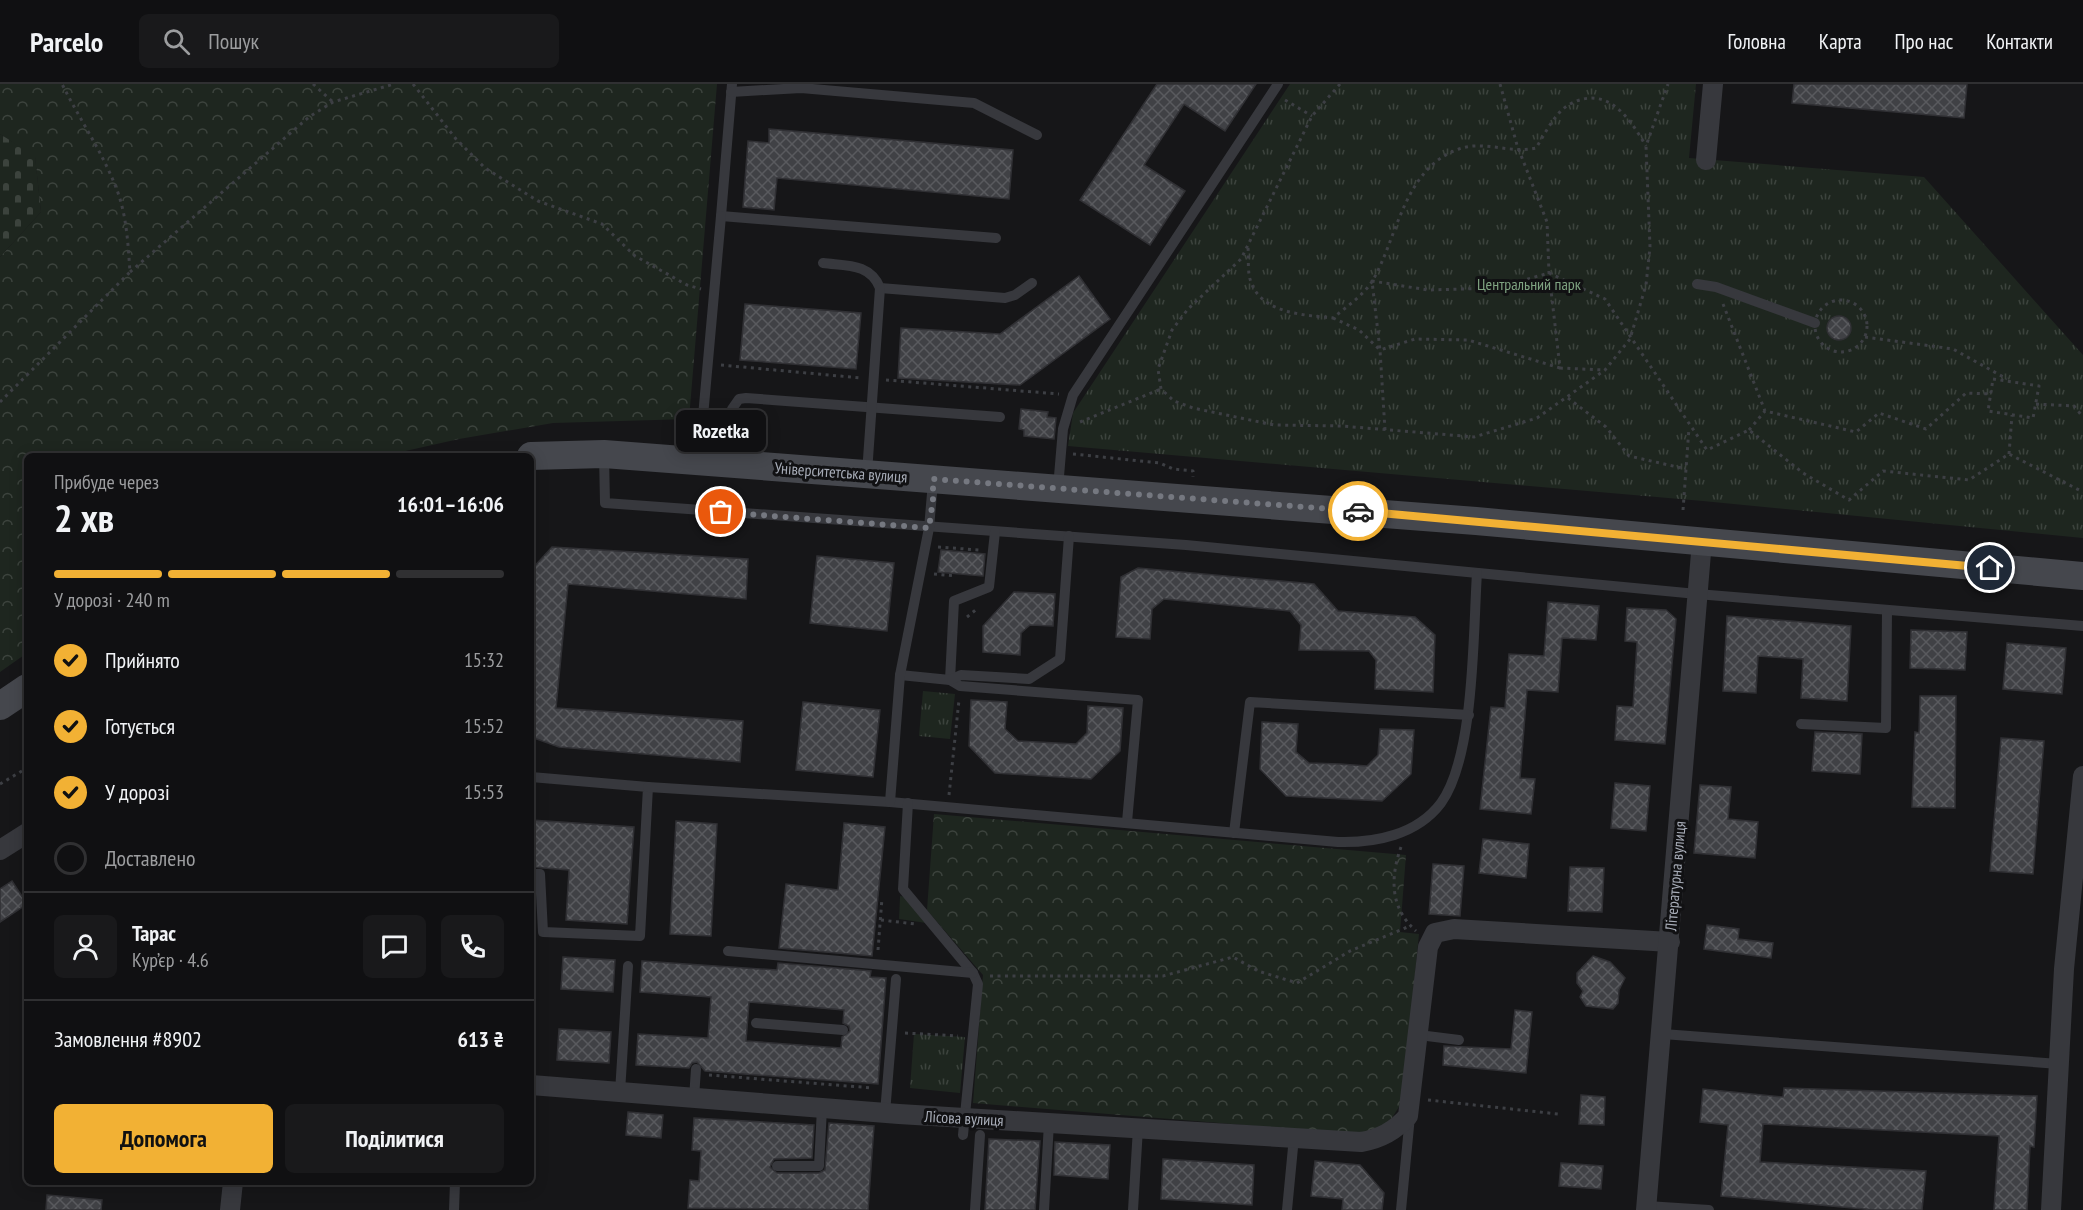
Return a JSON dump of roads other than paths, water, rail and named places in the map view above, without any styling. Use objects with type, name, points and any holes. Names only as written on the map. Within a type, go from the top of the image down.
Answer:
[{"type":"main road","name":"Університетська вулиця","points":[[534,456],[604,454],[1058,488],[1476,521],[2083,576]]},
{"type":"main road","points":[[0,706],[24,690]]},
{"type":"street","points":[[1706,160],[1713,84]]},
{"type":"street","name":"Літературна вулиця","points":[[1646,1208],[1663,1034],[1702,541]]},
{"type":"street","points":[[2051,1210],[2064,969],[2083,776]]},
{"type":"street","points":[[0,850],[24,835]]},
{"type":"street","points":[[1416,1102],[1419,1035],[1428,947],[1435,933],[1446,929],[1670,942]]},
{"type":"street","name":"Лісова вулиця","points":[[534,1085],[885,1113],[964,1126],[1049,1123],[1361,1142],[1373,1140],[1394,1130],[1408,1116],[1416,1102]]},
{"type":"street","points":[[230,1210],[233,1185]]},
{"type":"lane","points":[[699,461],[732,88],[801,88],[974,104],[1037,135]]},
{"type":"lane","points":[[1058,488],[1063,429],[1073,395],[1275,88]]},
{"type":"lane","points":[[721,216],[996,238]]},
{"type":"lane","points":[[823,263],[860,267],[870,272],[880,288],[867,474]]},
{"type":"lane","points":[[880,288],[1005,298],[1015,295],[1032,283]]},
{"type":"lane","points":[[1697,284],[1716,287],[1815,323]]},
{"type":"lane","points":[[728,464],[732,409],[739,399],[1000,417]]},
{"type":"lane","points":[[604,454],[605,503],[929,528],[1069,536],[1697,594],[2083,626]]},
{"type":"lane","points":[[890,802],[900,675],[929,528],[933,479]]},
{"type":"lane","points":[[950,680],[954,601],[989,587],[995,532]]},
{"type":"lane","points":[[950,680],[962,675],[1029,679],[1060,659],[1069,536]]},
{"type":"lane","points":[[534,777],[648,787],[908,803],[931,802],[948,807],[1352,842],[1388,838],[1409,828],[1435,810],[1445,796],[1456,769],[1468,715],[1477,573]]},
{"type":"lane","points":[[1801,724],[1886,728],[1887,610]]},
{"type":"lane","points":[[900,675],[950,680],[960,686],[1138,700],[1127,822]]},
{"type":"lane","points":[[1234,833],[1250,702],[1468,715]]},
{"type":"lane","points":[[534,874],[540,874],[543,932],[640,936],[648,787]]},
{"type":"lane","points":[[908,803],[903,889],[974,975],[978,984],[964,1126]]},
{"type":"lane","points":[[728,951],[974,975]]},
{"type":"lane","points":[[620,1092],[628,966]]},
{"type":"lane","points":[[885,1113],[887,1032],[896,979]]},
{"type":"lane","points":[[756,1023],[843,1030]]},
{"type":"lane","points":[[1663,1034],[2059,1064]]},
{"type":"lane","points":[[1419,1035],[1460,1040]]},
{"type":"lane","points":[[694,1098],[696,1072]]},
{"type":"lane","points":[[1401,1210],[1416,1102]]},
{"type":"lane","points":[[777,1166],[819,1166],[822,1108]]},
{"type":"lane","points":[[1044,1210],[1049,1123]]},
{"type":"lane","points":[[1134,1210],[1138,1128]]},
{"type":"lane","points":[[975,1210],[980,1135]]},
{"type":"lane","points":[[1287,1210],[1294,1137]]},
{"type":"lane","points":[[454,1210],[455,1185]]},
{"type":"lane","points":[[1646,1208],[1709,1210]]},
{"type":"place","name":"Rozetka","points":[[721,512]]},
{"type":"park label","name":"Центральний парк","points":[[1529,284]]}]
